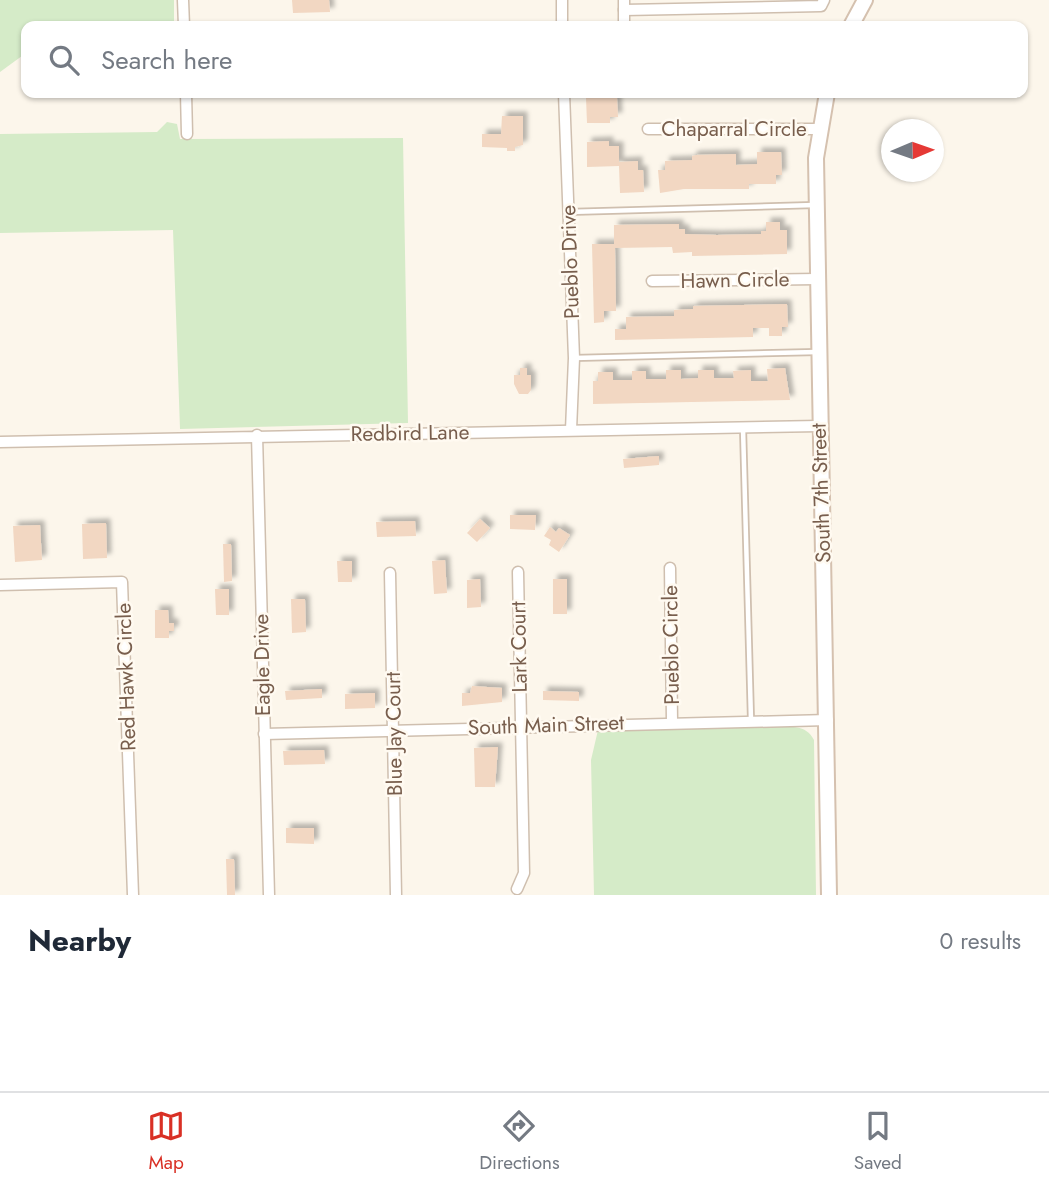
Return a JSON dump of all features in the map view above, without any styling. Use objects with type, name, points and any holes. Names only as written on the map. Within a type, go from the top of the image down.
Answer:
[{"type":"main road","points":[[854,21],[865,0]]},
{"type":"main road","name":"South 7th Street","points":[[826,98],[819,129],[816,205],[817,352],[828,720],[829,895]]},
{"type":"street","points":[[183,0],[184,21]]},
{"type":"street","points":[[562,0],[562,21]]},
{"type":"street","points":[[624,5],[821,6],[824,0]]},
{"type":"street","points":[[186,98],[187,134]]},
{"type":"street","name":"Pueblo Drive","points":[[564,98],[574,358],[571,430]]},
{"type":"street","name":"Chaparral Circle","points":[[648,129],[819,129]]},
{"type":"street","name":"Hawn Circle","points":[[652,281],[817,279]]},
{"type":"street","name":"Redbird Lane","points":[[0,442],[819,426]]},
{"type":"street","name":"Eagle Drive","points":[[257,435],[269,895]]},
{"type":"street","name":"Pueblo Circle","points":[[670,568],[672,721]]},
{"type":"street","name":"Lark Court","points":[[517,889],[524,873],[518,572]]},
{"type":"street","name":"Blue Jay Court","points":[[390,573],[396,895]]},
{"type":"street","name":"Red Hawk Circle","points":[[0,585],[122,582],[133,895]]},
{"type":"street","name":"South Main Street","points":[[264,734],[672,721],[828,720]]},
{"type":"lane","points":[[567,212],[816,205]]},
{"type":"lane","points":[[574,358],[817,352]]},
{"type":"lane","points":[[743,428],[751,720]]},
{"type":"green space","points":[[0,0],[174,0],[174,21],[21,21],[21,57],[0,72]]},
{"type":"green space","points":[[167,122],[177,124],[180,139],[403,138],[408,423],[180,429],[173,230],[0,233],[0,134],[157,132]]},
{"type":"green space","points":[[774,726],[802,729],[814,740],[816,895],[594,895],[591,760],[598,730]]},
{"type":"building","points":[[292,0],[329,0],[330,12],[293,13]]},
{"type":"building","points":[[586,98],[617,98],[618,117],[610,117],[610,123],[587,123]]},
{"type":"building","points":[[502,116],[523,116],[523,145],[515,147],[515,151],[482,147],[482,134],[501,134]]},
{"type":"building","points":[[609,141],[609,146],[619,146],[619,162],[638,161],[638,170],[643,170],[644,192],[620,193],[619,166],[587,167],[587,142]]},
{"type":"building","points":[[757,152],[781,152],[782,175],[776,175],[776,184],[749,184],[749,189],[684,189],[660,193],[658,170],[665,170],[665,161],[692,160],[692,156],[696,155],[736,154],[736,165],[757,164]]},
{"type":"building","points":[[766,222],[780,222],[780,230],[787,230],[787,254],[692,256],[692,252],[673,253],[672,247],[615,248],[616,311],[604,311],[604,322],[594,323],[592,244],[614,244],[614,225],[679,224],[679,229],[685,229],[685,234],[717,235],[761,234],[761,231],[766,231]]},
{"type":"building","points":[[787,304],[788,327],[782,327],[782,336],[769,336],[769,328],[753,328],[753,337],[615,340],[615,329],[626,329],[626,317],[674,316],[674,310],[693,309],[693,306]]},
{"type":"building","points":[[520,368],[527,368],[527,375],[531,375],[531,390],[528,394],[519,394],[514,384],[514,375],[520,375]]},
{"type":"building","points":[[785,368],[790,400],[593,404],[593,381],[598,381],[598,372],[613,372],[613,380],[632,380],[632,371],[646,371],[646,379],[666,379],[666,370],[681,370],[681,379],[698,378],[698,370],[714,370],[714,378],[734,378],[733,371],[751,370],[751,381],[768,381],[767,369]]},
{"type":"building","points":[[659,456],[659,465],[624,468],[623,459]]},
{"type":"building","points":[[510,515],[536,515],[535,530],[510,529]]},
{"type":"building","points":[[480,519],[490,528],[477,542],[467,533]]},
{"type":"building","points":[[415,521],[416,536],[377,537],[376,522]]},
{"type":"building","points":[[106,523],[107,558],[83,559],[82,524]]},
{"type":"building","points":[[40,525],[42,560],[15,562],[13,526]]},
{"type":"building","points":[[550,527],[556,532],[559,528],[570,535],[559,552],[549,545],[551,540],[544,536]]},
{"type":"building","points":[[223,544],[231,544],[232,581],[224,582]]},
{"type":"building","points":[[445,560],[447,593],[434,594],[432,561]]},
{"type":"building","points":[[337,561],[352,561],[352,582],[338,582]]},
{"type":"building","points":[[480,579],[481,607],[467,608],[467,580]]},
{"type":"building","points":[[553,579],[567,579],[567,614],[553,614]]},
{"type":"building","points":[[215,589],[229,589],[229,615],[216,615]]},
{"type":"building","points":[[291,599],[305,599],[306,632],[292,633]]},
{"type":"building","points":[[155,610],[168,610],[169,623],[174,623],[174,631],[169,631],[169,638],[155,638]]},
{"type":"building","points":[[472,686],[502,688],[502,702],[462,706],[462,693],[470,693]]},
{"type":"building","points":[[322,689],[322,698],[286,700],[285,691]]},
{"type":"building","points":[[543,691],[579,692],[579,701],[543,700]]},
{"type":"building","points":[[375,693],[375,708],[345,709],[345,694]]},
{"type":"building","points":[[498,747],[495,787],[475,787],[474,748]]},
{"type":"building","points":[[324,750],[325,764],[284,765],[283,751]]},
{"type":"building","points":[[286,828],[314,828],[314,844],[286,843]]},
{"type":"building","points":[[226,859],[234,859],[235,895],[227,895]]}]
